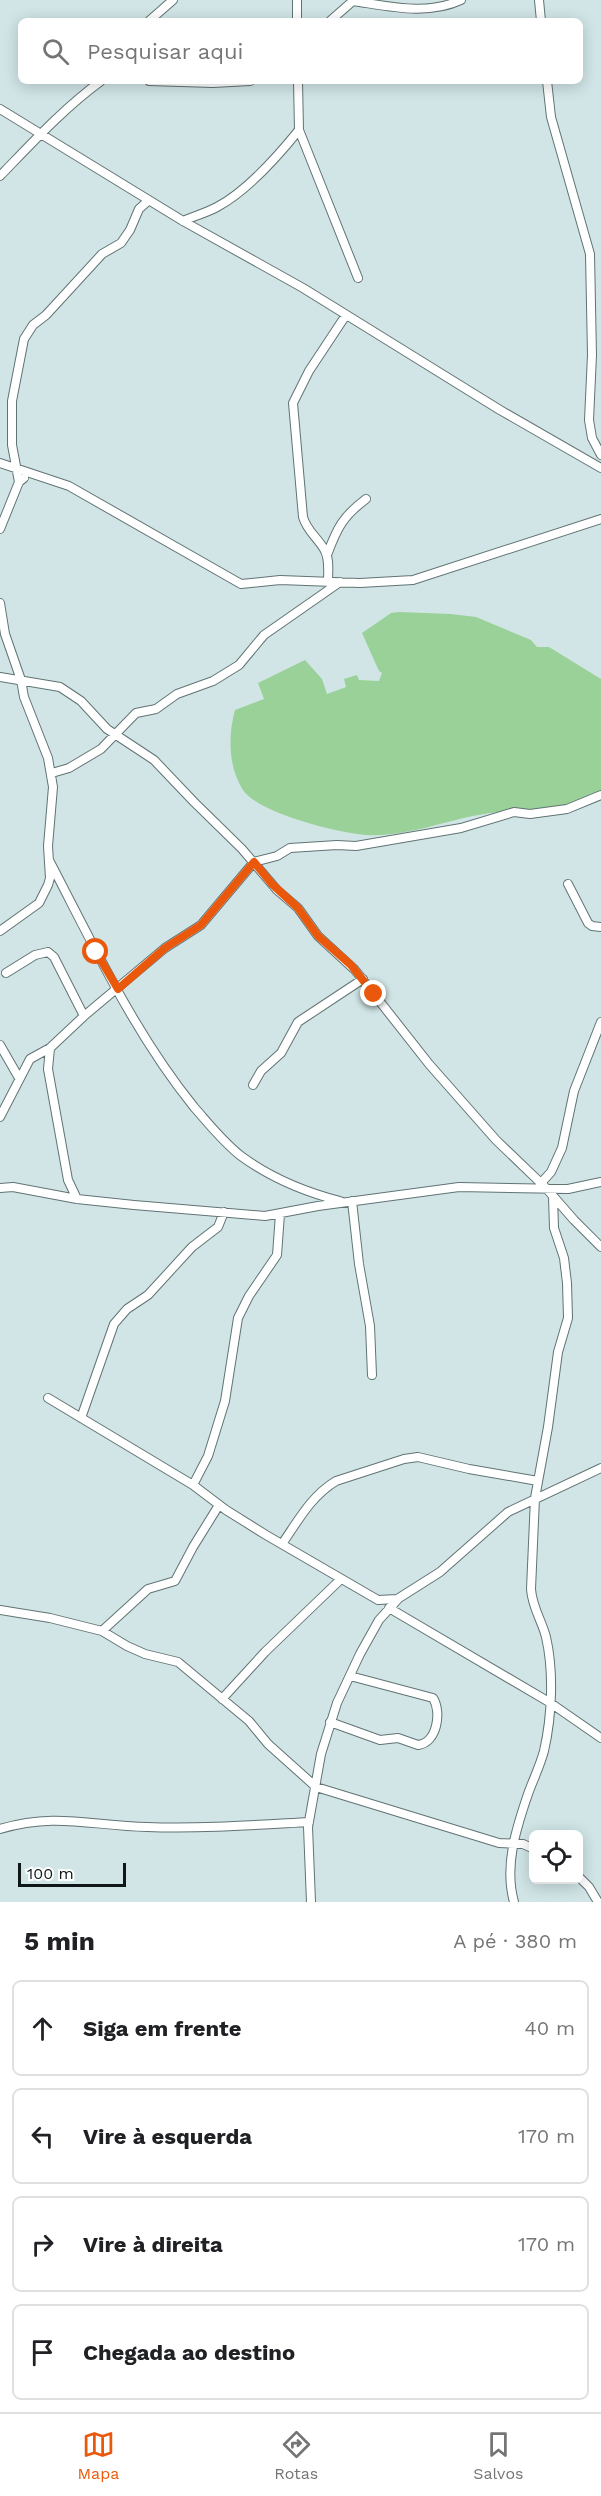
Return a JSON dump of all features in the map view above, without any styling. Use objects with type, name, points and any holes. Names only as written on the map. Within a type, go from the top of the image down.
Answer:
[{"type":"street","points":[[152,18],[173,0]]},
{"type":"street","points":[[297,0],[297,18]]},
{"type":"street","points":[[334,18],[354,1],[398,8],[428,9],[446,7],[461,0]]},
{"type":"street","points":[[539,0],[541,18]]},
{"type":"street","points":[[0,176],[41,134],[98,84]]},
{"type":"street","points":[[298,84],[299,130],[358,278]]},
{"type":"street","points":[[547,84],[551,117],[590,254],[592,355],[589,420],[592,438],[601,454]]},
{"type":"street","points":[[0,109],[183,221],[303,288],[500,410],[601,468]]},
{"type":"street","points":[[183,221],[218,207],[233,196],[265,168],[299,130]]},
{"type":"street","points":[[19,482],[12,445],[12,401],[24,339],[33,325],[46,315],[102,254],[121,243],[130,230],[139,209],[149,200]]},
{"type":"street","points":[[328,582],[325,549],[311,534],[303,517],[293,403],[309,371],[346,315]]},
{"type":"street","points":[[0,463],[69,486],[241,584],[279,580],[328,582],[413,580],[601,519]]},
{"type":"street","points":[[0,529],[19,482],[32,472]]},
{"type":"street","points":[[327,555],[341,522],[348,513],[366,499]]},
{"type":"street","points":[[52,773],[69,768],[92,756],[136,713],[156,709],[177,694],[213,681],[239,665],[264,635],[340,582]]},
{"type":"street","points":[[0,603],[5,634],[21,680],[24,697],[52,773],[53,787],[48,846],[50,878],[39,903],[0,931]]},
{"type":"street","points":[[0,677],[53,685],[69,692],[116,735],[154,760],[254,862],[272,884],[298,908],[318,936],[351,965],[435,1070],[496,1140],[601,1247]]},
{"type":"street","points":[[0,1117],[30,1059],[50,1048],[84,1016],[165,948],[201,925],[254,862],[276,856],[290,848],[356,846],[461,828],[514,812],[530,814],[567,809],[601,795]]},
{"type":"street","points":[[50,860],[96,952],[164,1069],[230,1146],[255,1166],[281,1180],[322,1197],[349,1202]]},
{"type":"street","points":[[568,884],[588,923],[591,926],[601,927]]},
{"type":"street","points":[[6,973],[35,955],[48,952],[54,957],[84,1016]]},
{"type":"street","points":[[253,1085],[261,1071],[281,1053],[298,1022],[363,979]]},
{"type":"street","points":[[543,1186],[562,1148],[574,1091],[601,1022]]},
{"type":"street","points":[[0,1045],[19,1078]]},
{"type":"street","points":[[50,1048],[48,1069],[68,1180],[71,1191],[78,1199]]},
{"type":"street","points":[[0,1188],[13,1187],[78,1199],[265,1216],[305,1208],[459,1187],[577,1188],[601,1182]]},
{"type":"street","points":[[514,1902],[511,1860],[518,1844],[516,1834],[543,1753],[549,1702],[549,1655],[545,1634],[531,1597],[535,1498],[558,1352],[568,1318],[564,1258],[554,1228],[553,1196]]},
{"type":"street","points":[[349,1202],[370,1326],[372,1375]]},
{"type":"street","points":[[81,1418],[118,1317],[148,1295],[177,1262],[218,1227],[224,1212]]},
{"type":"street","points":[[193,1485],[208,1456],[225,1401],[238,1318],[249,1296],[277,1255],[280,1214]]},
{"type":"street","points":[[48,1398],[193,1485],[219,1505],[282,1544],[378,1600],[387,1611],[549,1702],[601,1738]]},
{"type":"street","points":[[282,1544],[315,1495],[325,1487],[336,1481],[412,1457],[538,1481]]},
{"type":"street","points":[[312,1902],[309,1822],[321,1754],[330,1722],[360,1654],[387,1611],[397,1599],[440,1572],[508,1512],[601,1468]]},
{"type":"street","points":[[102,1630],[148,1589],[176,1581],[193,1546],[219,1505]]},
{"type":"street","points":[[222,1699],[265,1652],[341,1579]]},
{"type":"street","points":[[378,1600],[397,1599]]},
{"type":"street","points":[[0,1610],[102,1630],[145,1654],[178,1662],[249,1721],[268,1744],[316,1787],[499,1843],[529,1847]]},
{"type":"street","points":[[330,1722],[380,1740],[398,1738],[418,1745],[429,1741],[434,1734],[436,1703],[433,1698],[350,1676]]},
{"type":"street","points":[[0,1829],[24,1823],[68,1820],[146,1827],[309,1822]]},
{"type":"street","points":[[499,1843],[511,1860]]},
{"type":"street","points":[[583,1880],[598,1902]]},
{"type":"green space","points":[[391,613],[476,617],[531,640],[537,647],[549,647],[601,679],[601,799],[542,810],[484,814],[411,831],[366,835],[319,826],[281,814],[251,798],[238,781],[232,761],[230,740],[235,710],[264,699],[258,683],[305,660],[322,679],[327,694],[346,687],[344,679],[357,675],[359,680],[379,681],[382,673],[362,633]]},
{"type":"route","points":[[96,952],[118,989],[165,948],[201,925],[254,862],[272,884],[298,908],[318,936],[351,965],[374,994]]}]
